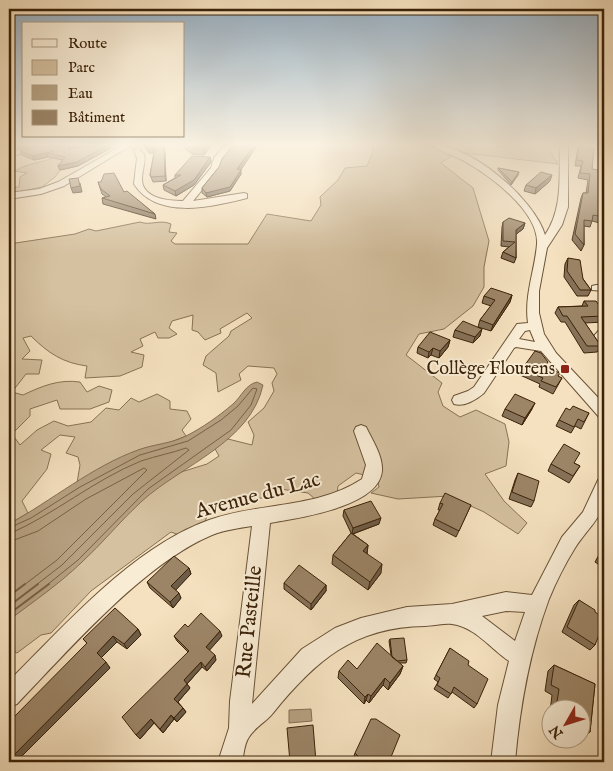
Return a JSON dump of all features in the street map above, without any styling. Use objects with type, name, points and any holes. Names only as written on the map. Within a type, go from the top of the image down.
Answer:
[{"type":"street","points":[[9,196],[50,189],[62,182]]},
{"type":"street","points":[[137,182],[140,189],[159,200],[186,204],[212,203],[244,196]]},
{"type":"street","points":[[186,204],[204,182]]},
{"type":"street","points":[[498,182],[524,207],[539,228],[541,249],[531,302],[534,326],[544,346],[604,414]]},
{"type":"street","points":[[541,249],[560,216],[564,198],[564,182]]},
{"type":"street","points":[[539,228],[552,224],[560,216]]},
{"type":"street","points":[[539,228],[554,228]]},
{"type":"street","points":[[459,400],[473,395],[479,390],[521,327],[534,326]]},
{"type":"street","points":[[604,332],[600,336],[604,342]]},
{"type":"street","points":[[509,345],[516,343],[544,346]]},
{"type":"street","name":"Avenue du Lac","points":[[9,696],[86,619],[142,570],[177,545],[212,528],[318,505],[357,492],[370,482],[374,472],[371,454],[361,431]]},
{"type":"street","points":[[503,762],[504,736],[520,657],[536,607],[568,543],[598,510],[597,496],[604,485]]},
{"type":"street","name":"Rue Pasteille","points":[[230,762],[240,728],[241,701],[262,516]]},
{"type":"street","name":"Rue Pasteille","points":[[240,728],[263,708],[292,673],[329,641],[380,622],[409,617],[451,615],[514,600],[528,602],[536,607]]},
{"type":"street","name":"Rue Pasteille","points":[[451,615],[470,619],[483,626],[510,651],[520,657]]},
{"type":"green space","points":[[20,182],[49,182],[42,187],[9,194],[9,188],[19,187]]},
{"type":"green space","points":[[336,182],[465,182],[473,188],[489,241],[484,267],[484,287],[473,306],[444,329],[419,334],[406,355],[442,383],[438,392],[443,406],[460,417],[476,410],[505,424],[509,442],[506,466],[485,474],[504,501],[527,523],[518,534],[484,512],[449,496],[398,499],[371,493],[379,487],[377,478],[356,473],[338,486],[336,502],[323,506],[308,493],[280,489],[272,497],[211,503],[205,522],[179,535],[171,532],[91,591],[51,633],[41,635],[17,653],[9,649],[9,601],[165,477],[207,464],[219,456],[214,447],[218,441],[228,439],[252,445],[254,435],[248,422],[264,408],[274,391],[272,383],[277,374],[274,368],[248,366],[239,374],[241,380],[218,392],[216,373],[203,365],[206,356],[229,336],[231,331],[252,318],[247,313],[220,329],[221,333],[205,340],[198,332],[192,330],[193,315],[172,321],[169,328],[177,334],[169,338],[158,338],[155,332],[140,339],[143,346],[131,352],[144,355],[142,367],[120,376],[85,378],[87,366],[63,360],[31,336],[23,338],[30,351],[22,359],[42,360],[39,374],[26,374],[12,392],[23,395],[51,384],[72,381],[80,382],[87,392],[99,386],[112,390],[109,402],[90,409],[60,409],[57,400],[30,409],[30,416],[12,434],[20,445],[37,430],[54,421],[68,426],[91,422],[106,408],[119,410],[131,398],[139,402],[157,394],[170,401],[170,409],[187,411],[191,419],[182,430],[186,436],[161,446],[139,450],[77,483],[80,465],[78,457],[66,453],[75,437],[60,435],[41,450],[51,454],[47,469],[22,501],[28,513],[9,524],[9,244],[75,234],[89,229],[96,231],[140,222],[163,222],[171,224],[169,232],[177,233],[171,241],[175,244],[248,244],[267,214],[311,221],[321,205],[320,197]]},
{"type":"water","points":[[257,382],[263,385],[256,405],[245,422],[230,437],[142,501],[73,571],[9,620],[9,524],[88,474],[121,457],[144,448],[180,439],[192,433],[222,413],[247,388]]},
{"type":"water","points":[[311,709],[312,721],[289,723],[289,710]]},
{"type":"building","points":[[70,182],[79,182],[80,186],[71,188]]},
{"type":"building","points":[[98,182],[119,182],[124,192],[127,191],[155,214],[102,198],[110,196],[101,189]]},
{"type":"building","points":[[168,182],[191,182],[175,191],[163,185]]},
{"type":"building","points":[[207,182],[233,182],[230,187],[206,193],[202,188]]},
{"type":"building","points":[[529,182],[543,182],[536,188],[526,185]]},
{"type":"building","points":[[589,182],[599,182],[599,199],[604,200],[604,217],[593,215],[592,221],[584,220],[584,245],[575,234],[583,193],[588,193]]},
{"type":"building","points":[[509,218],[525,223],[516,230],[516,258],[503,252],[515,242],[503,241],[503,222]]},
{"type":"building","points":[[568,258],[580,260],[583,279],[591,290],[580,290],[567,271]]},
{"type":"building","points":[[491,288],[512,295],[493,325],[480,320],[495,300],[484,296]]},
{"type":"building","points":[[584,301],[596,301],[604,312],[604,316],[581,317],[601,346],[587,346],[567,316],[563,316],[558,307],[588,306]]},
{"type":"building","points":[[463,321],[482,329],[475,337],[455,330]]},
{"type":"building","points":[[430,332],[450,340],[440,351],[433,348],[429,352],[418,347]]},
{"type":"building","points":[[535,351],[541,353],[548,362],[545,367],[560,373],[558,376],[562,378],[556,387],[541,381],[543,378],[522,369]]},
{"type":"building","points":[[515,394],[535,403],[525,418],[505,409]]},
{"type":"building","points":[[573,406],[589,413],[584,422],[578,419],[574,427],[559,420],[566,408],[570,410]]},
{"type":"building","points":[[564,444],[580,453],[574,463],[580,466],[573,476],[551,464]]},
{"type":"building","points":[[518,473],[539,481],[534,501],[512,492]]},
{"type":"building","points":[[445,493],[471,505],[459,531],[435,519],[443,504],[440,503]]},
{"type":"building","points":[[371,501],[381,518],[353,528],[344,510]]},
{"type":"building","points":[[351,533],[368,545],[363,551],[382,564],[370,582],[333,555]]},
{"type":"building","points":[[604,548],[604,559],[600,556]]},
{"type":"building","points":[[174,556],[189,568],[171,586],[179,593],[170,602],[147,582]]},
{"type":"building","points":[[299,565],[326,585],[311,604],[284,583]]},
{"type":"building","points":[[579,600],[604,618],[595,645],[567,627]]},
{"type":"building","points":[[115,608],[138,629],[124,644],[113,636],[97,653],[106,662],[9,760],[9,722],[87,643],[83,639]]},
{"type":"building","points":[[201,613],[220,631],[206,647],[215,655],[205,667],[201,662],[184,680],[187,684],[174,699],[183,708],[174,718],[171,715],[160,729],[151,719],[136,735],[122,717],[189,651],[174,636],[185,624],[188,627]]},
{"type":"building","points":[[404,638],[407,660],[397,661],[392,657],[390,639]]},
{"type":"building","points":[[377,643],[403,666],[390,683],[385,678],[371,696],[368,694],[365,697],[339,671],[348,660],[357,669]]},
{"type":"building","points":[[450,648],[469,661],[468,665],[488,679],[477,704],[454,687],[451,694],[437,685],[440,678],[436,675]]},
{"type":"building","points":[[554,665],[595,684],[590,732],[590,698],[558,698],[559,689],[551,685]]},
{"type":"building","points":[[371,719],[376,719],[400,735],[391,757],[399,762],[355,762],[358,756],[355,753]]},
{"type":"building","points":[[313,725],[316,762],[290,762],[287,728]]},
{"type":"place","name":"Collège Flourens","points":[[565,369]]}]
